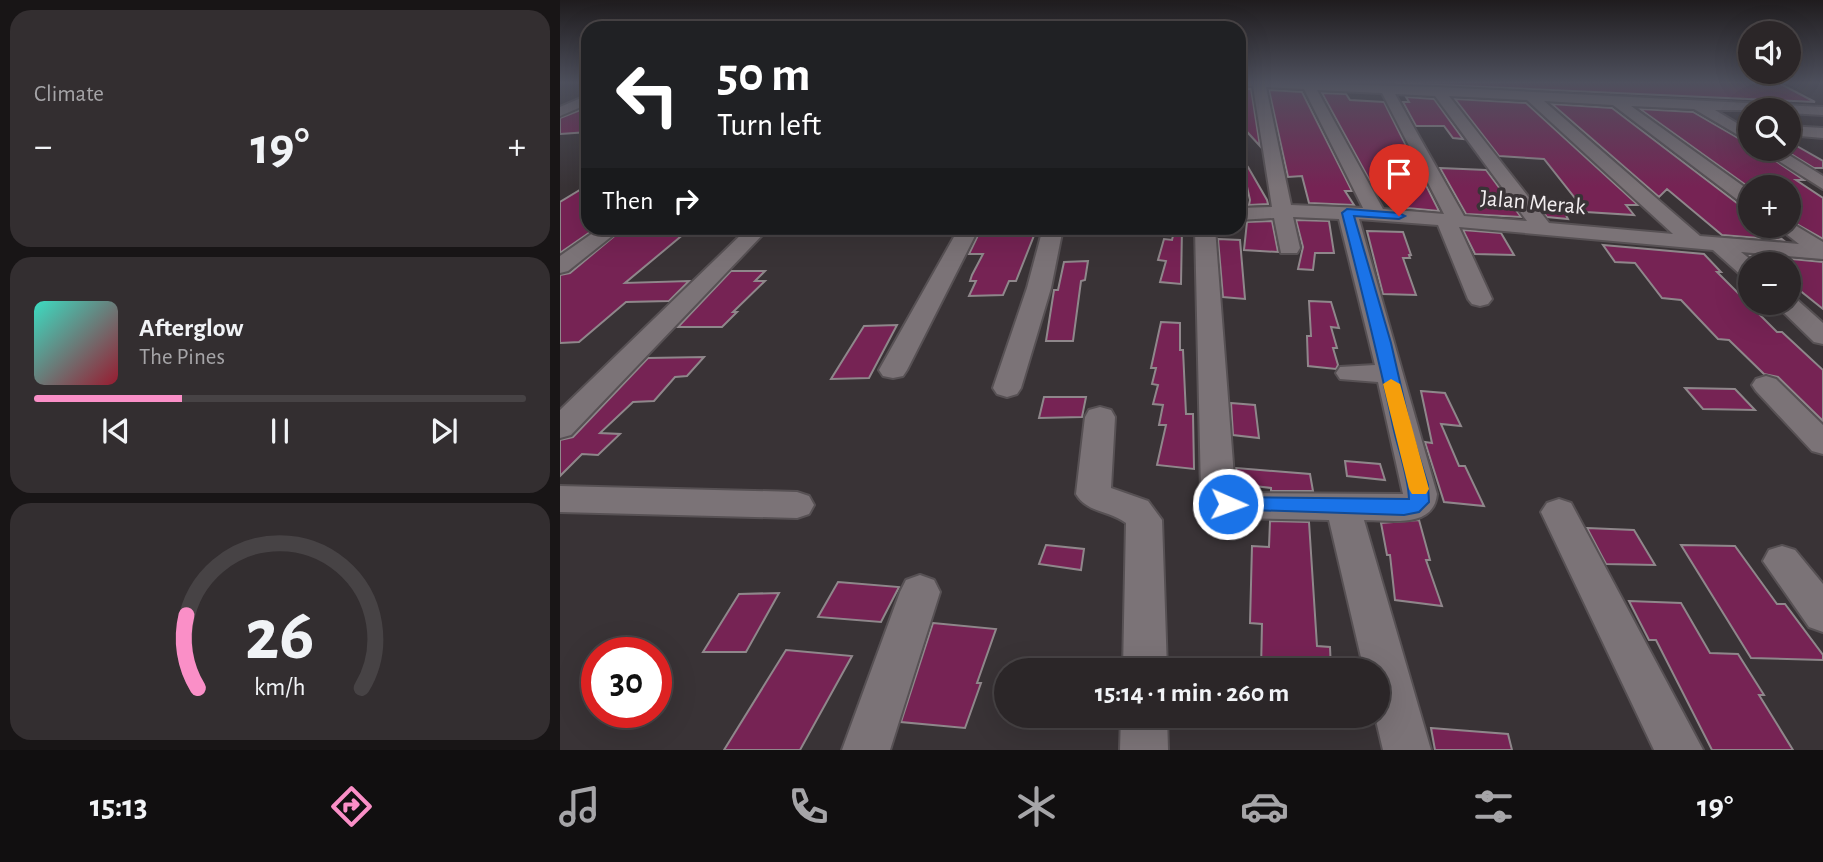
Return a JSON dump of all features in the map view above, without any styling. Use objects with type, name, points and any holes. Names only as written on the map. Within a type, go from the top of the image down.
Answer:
[{"type":"street","points":[[1266,117],[1289,248]]},
{"type":"street","points":[[1319,117],[1376,214]]},
{"type":"street","points":[[1396,117],[1452,220],[1480,299]]},
{"type":"street","points":[[1458,117],[1542,228]]},
{"type":"street","points":[[1557,117],[1693,241]]},
{"type":"street","points":[[1635,117],[1738,192]]},
{"type":"street","points":[[1717,117],[1738,130]]},
{"type":"street","points":[[1801,131],[1823,133]]},
{"type":"street","points":[[1787,161],[1823,184]]},
{"type":"street","name":"Jalan Merak","points":[[1246,214],[1284,211],[1376,214],[1823,252]]},
{"type":"street","points":[[1205,235],[1221,499],[1228,504],[1239,506],[1412,507],[1419,502],[1418,485],[1347,213]]},
{"type":"street","points":[[560,266],[602,235]]},
{"type":"street","points":[[560,428],[753,235]]},
{"type":"street","points":[[893,370],[966,235]]},
{"type":"street","points":[[1007,388],[1039,288],[1051,235]]},
{"type":"street","points":[[1801,237],[1823,252]]},
{"type":"street","points":[[1719,244],[1738,261]]},
{"type":"street","points":[[1799,315],[1823,336]]},
{"type":"street","points":[[1350,373],[1389,374]]},
{"type":"street","points":[[1766,385],[1823,443]]},
{"type":"street","points":[[1100,417],[1093,494],[1141,513],[1144,520],[1145,658]]},
{"type":"street","points":[[560,499],[797,505]]},
{"type":"street","points":[[1343,506],[1407,750]]},
{"type":"street","points":[[1559,512],[1679,750]]},
{"type":"street","points":[[1782,561],[1823,614]]},
{"type":"street","points":[[866,750],[920,592]]},
{"type":"street","points":[[1144,728],[1144,750]]},
{"type":"building","points":[[581,117],[581,132],[560,134],[560,118]]},
{"type":"building","points":[[1246,117],[1255,117],[1260,146],[1246,131]]},
{"type":"building","points":[[1275,117],[1315,117],[1352,191],[1345,191],[1354,205],[1309,203],[1302,176],[1288,177]]},
{"type":"building","points":[[1335,117],[1392,117],[1439,211],[1407,208],[1399,192],[1376,192]]},
{"type":"building","points":[[1411,117],[1447,117],[1463,139],[1453,138],[1444,126],[1416,126]]},
{"type":"building","points":[[1469,117],[1541,117],[1638,205],[1626,205],[1634,215],[1586,212],[1544,159],[1499,156]]},
{"type":"building","points":[[1567,117],[1624,117],[1738,204],[1738,236],[1722,235],[1667,189],[1659,197]]},
{"type":"building","points":[[1651,117],[1702,117],[1738,138],[1738,161],[1776,161],[1797,175],[1738,175],[1738,179]]},
{"type":"building","points":[[1801,148],[1823,161],[1823,168],[1814,168],[1801,160]]},
{"type":"building","points":[[1248,167],[1268,204],[1249,205]]},
{"type":"building","points":[[1440,168],[1486,170],[1521,217],[1466,214]]},
{"type":"building","points":[[1801,183],[1823,198],[1823,239],[1801,226]]},
{"type":"building","points":[[581,189],[581,235],[586,235],[560,253],[560,202]]},
{"type":"building","points":[[1533,199],[1559,201],[1568,219],[1547,217]]},
{"type":"building","points":[[1296,220],[1329,221],[1334,253],[1315,253],[1313,270],[1298,269],[1303,247]]},
{"type":"building","points":[[1272,221],[1278,252],[1244,250],[1247,222]]},
{"type":"building","points":[[1463,230],[1501,233],[1514,255],[1475,254]]},
{"type":"building","points":[[1367,231],[1403,232],[1411,255],[1410,258],[1403,258],[1416,295],[1383,294]]},
{"type":"building","points":[[616,235],[683,235],[625,283],[689,281],[669,301],[626,302],[579,342],[560,343],[560,275],[570,273]]},
{"type":"building","points":[[978,235],[1034,235],[1016,281],[1009,281],[1003,295],[969,296],[976,281],[970,281],[972,275],[983,254],[969,254]]},
{"type":"building","points":[[1173,235],[1182,235],[1181,284],[1160,282],[1166,261],[1158,260],[1164,239],[1172,240]]},
{"type":"building","points":[[1218,239],[1240,240],[1245,299],[1223,297]]},
{"type":"building","points":[[1603,245],[1704,254],[1738,293],[1738,315],[1760,315],[1823,370],[1823,421],[1778,377],[1764,374],[1729,340],[1718,339],[1681,300],[1662,298],[1635,263],[1615,262]]},
{"type":"building","points":[[1801,260],[1823,262],[1823,309],[1801,291]]},
{"type":"building","points":[[1088,261],[1085,280],[1081,281],[1073,341],[1046,341],[1054,290],[1058,290],[1064,262]]},
{"type":"building","points":[[731,271],[765,271],[755,281],[765,281],[733,312],[737,312],[722,327],[678,327]]},
{"type":"building","points":[[1309,301],[1331,302],[1339,328],[1331,327],[1337,348],[1333,348],[1338,365],[1336,369],[1308,366],[1307,336],[1311,336]]},
{"type":"building","points":[[1161,322],[1180,323],[1186,414],[1193,414],[1194,469],[1157,465],[1166,425],[1159,425],[1163,405],[1153,404],[1158,385],[1152,384],[1156,368],[1151,368]]},
{"type":"building","points":[[897,325],[869,378],[831,379],[864,326]]},
{"type":"building","points":[[704,357],[687,376],[675,377],[654,401],[633,402],[600,433],[620,434],[598,455],[582,454],[560,476],[560,440],[573,437],[648,358]]},
{"type":"building","points":[[1685,388],[1735,389],[1755,410],[1703,409]]},
{"type":"building","points":[[1421,391],[1445,393],[1461,426],[1441,424],[1459,466],[1465,466],[1484,506],[1444,502],[1425,442],[1432,443]]},
{"type":"building","points":[[1044,397],[1086,397],[1082,417],[1039,418]]},
{"type":"building","points":[[1231,403],[1255,405],[1259,438],[1233,435]]},
{"type":"building","points":[[1345,461],[1380,464],[1385,480],[1347,476]]},
{"type":"building","points":[[1236,468],[1310,474],[1313,491],[1271,491],[1271,488],[1237,484]]},
{"type":"building","points":[[1419,520],[1430,560],[1426,560],[1442,606],[1395,600],[1390,555],[1387,555],[1381,523]]},
{"type":"building","points":[[1270,521],[1309,522],[1317,646],[1330,647],[1330,658],[1261,658],[1262,624],[1250,623],[1252,546],[1269,547]]},
{"type":"building","points":[[1587,528],[1634,530],[1655,565],[1606,564]]},
{"type":"building","points":[[1046,545],[1084,549],[1081,570],[1039,564]]},
{"type":"building","points":[[1681,545],[1735,546],[1777,604],[1785,604],[1823,655],[1823,660],[1751,658]]},
{"type":"building","points":[[838,582],[899,587],[881,622],[818,617]]},
{"type":"building","points":[[779,593],[746,652],[703,652],[739,594]]},
{"type":"building","points":[[1629,601],[1681,603],[1710,653],[1738,654],[1764,695],[1759,695],[1793,750],[1712,750],[1656,640],[1649,640]]},
{"type":"building","points":[[933,623],[996,629],[965,728],[901,722]]},
{"type":"building","points":[[786,650],[852,656],[800,750],[724,750]]},
{"type":"building","points":[[1431,728],[1508,734],[1512,750],[1435,750]]},
{"type":"slow traffic","points":[[1391,384],[1419,489]]},
{"type":"route","points":[[1228,504],[1412,507],[1419,502],[1418,485],[1402,430],[1383,343],[1347,213],[1399,216]]}]
